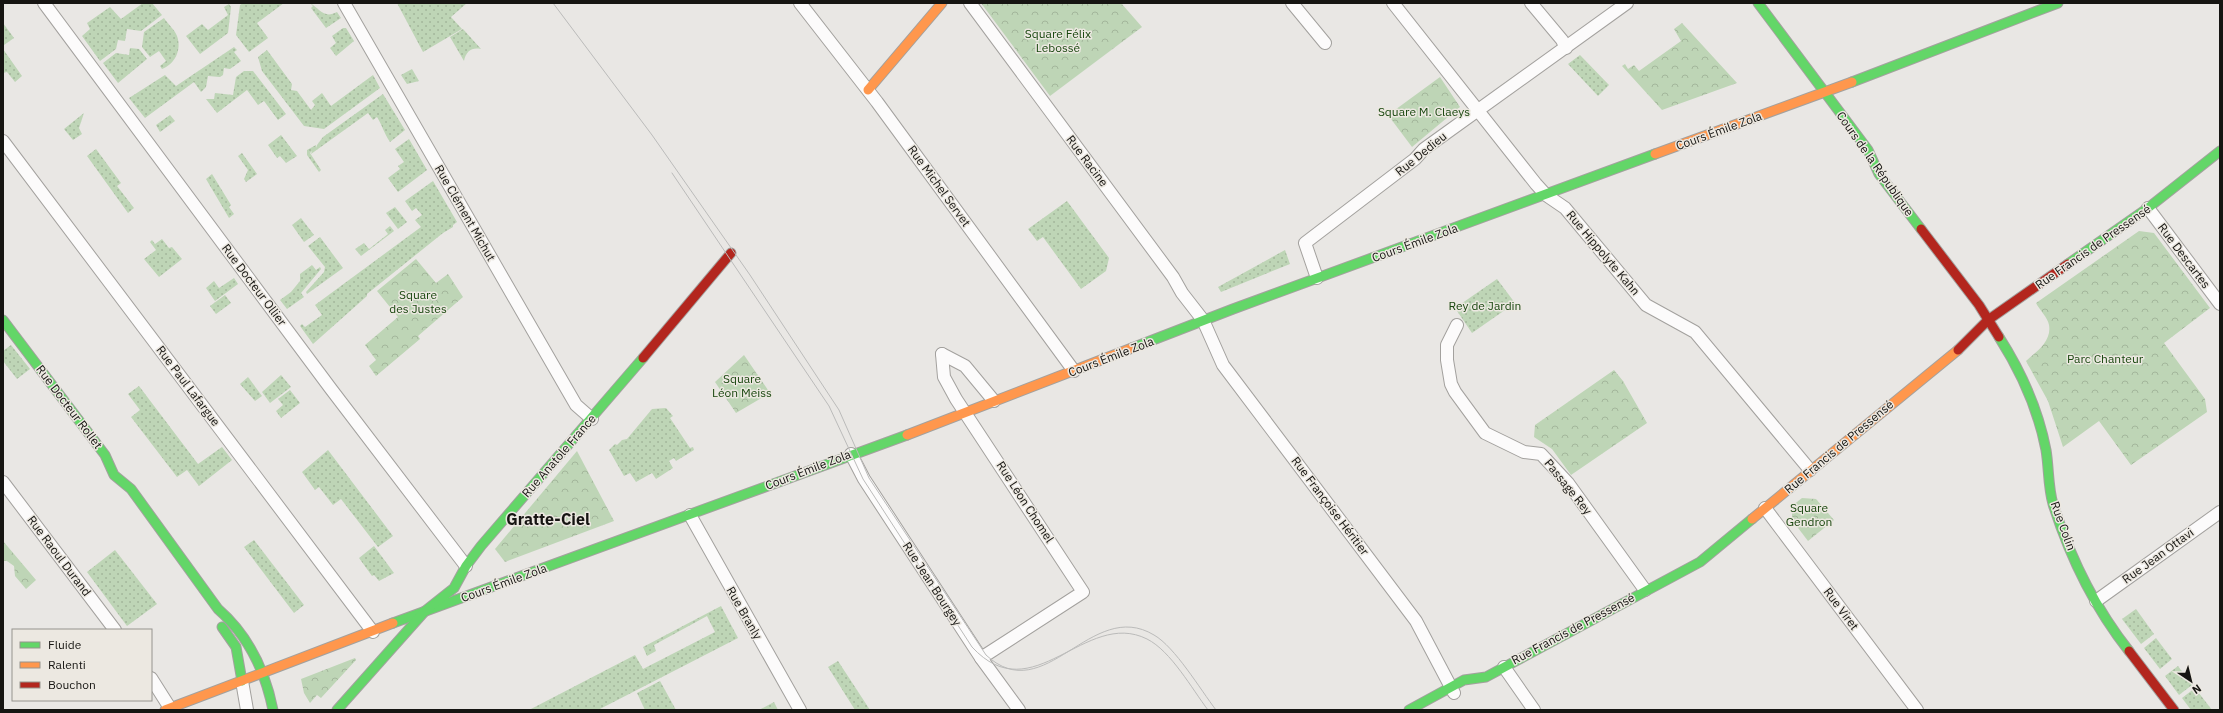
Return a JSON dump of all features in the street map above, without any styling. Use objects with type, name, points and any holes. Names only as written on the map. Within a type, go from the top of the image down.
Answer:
[{"type":"street","name":"Rue Docteur Ollier","points":[[44,3],[466,566]]},
{"type":"street","name":"Rue Clément Michut","points":[[344,3],[576,405],[592,419]]},
{"type":"street","name":"Rue Michel Servet","points":[[800,3],[868,90],[1074,371]]},
{"type":"street","points":[[868,90],[942,3]]},
{"type":"street","name":"Rue Racine","points":[[970,3],[1203,320]]},
{"type":"street","points":[[1292,3],[1326,43]]},
{"type":"street","name":"Rue Hippolyte Kahn","points":[[1393,3],[1546,195],[1565,208],[1646,305],[1695,332],[1810,470]]},
{"type":"street","points":[[1531,3],[1562,40],[1566,48]]},
{"type":"street","name":"Rue Dedieu","points":[[1317,278],[1305,243],[1415,159],[1424,149],[1627,3]]},
{"type":"street","name":"Cours de la République","points":[[1758,3],[1868,150],[1879,174],[1979,305]]},
{"type":"street","name":"Cours Émile Zola","points":[[167,709],[425,611],[690,515],[966,412],[1203,320],[1824,93],[1960,42],[2058,3]]},
{"type":"street","name":"Rue Paul Lafargue","points":[[3,141],[373,632]]},
{"type":"street","name":"Rue Francis de Pressensé","points":[[1409,710],[1453,691],[1464,680],[1486,677],[1645,590],[1700,562],[1968,341],[1988,320],[2148,208],[2220,151]]},
{"type":"street","name":"Rue Descartes","points":[[2148,208],[2220,304]]},
{"type":"street","name":"Rue Anatole France","points":[[337,710],[392,650],[425,611],[454,588],[466,566],[731,253]]},
{"type":"street","name":"Rue Colin","points":[[1979,305],[2014,361],[2036,408],[2046,451],[2053,504],[2085,582],[2108,623],[2174,710]]},
{"type":"street","name":"Rue Docteur Rollet","points":[[3,320],[105,455],[106,464],[122,485],[131,489],[218,609],[228,617],[256,652],[270,692],[273,710]]},
{"type":"street","name":"Rue Françoise Héritier","points":[[1203,320],[1223,365],[1416,621],[1453,691]]},
{"type":"street","name":"Passage Rey","points":[[1457,325],[1447,345],[1447,360],[1455,392],[1485,433],[1524,452],[1541,454],[1568,483],[1645,590]]},
{"type":"street","name":"Rue Léon Chomel","points":[[981,658],[1083,592],[966,412],[956,399],[944,377],[942,354],[965,366],[994,401]]},
{"type":"street","name":"Rue Jean Bourgey","points":[[851,454],[864,479],[981,658],[1019,710]]},
{"type":"street","name":"Rue Raoul Durand","points":[[3,482],[114,629]]},
{"type":"street","name":"Rue Viret","points":[[1765,508],[1917,710]]},
{"type":"street","name":"Rue Jean Ottavi","points":[[2096,601],[2220,512]]},
{"type":"street","name":"Rue Branly","points":[[690,515],[800,710]]},
{"type":"street","name":"Rue Docteur Rollet","points":[[218,609],[220,622],[236,647],[242,681]]},
{"type":"street","points":[[1504,667],[1534,710]]},
{"type":"street","points":[[152,680],[167,709]]},
{"type":"street","points":[[242,681],[247,710]]},
{"type":"green space","points":[[143,3],[152,3],[162,15],[141,31],[127,29],[125,41],[118,40],[116,49],[100,61],[82,36],[90,29],[87,23],[110,7],[121,19]]},
{"type":"green space","points":[[243,3],[284,3],[257,23],[268,38],[249,52],[236,35],[240,5]]},
{"type":"green space","points":[[310,3],[325,14],[333,14],[337,12],[341,18],[326,28],[311,8],[313,6]]},
{"type":"green space","points":[[397,3],[467,3],[451,17],[462,29],[423,52]]},
{"type":"green space","name":"Square Félix Lebossé","points":[[981,3],[1121,3],[1142,27],[1050,96]]},
{"type":"green space","points":[[229,4],[231,7],[228,33],[200,54],[186,36],[202,24],[208,30],[228,15],[224,7]]},
{"type":"green space","points":[[164,18],[176,34],[179,46],[174,60],[167,67],[162,69],[160,66],[166,61],[159,51],[150,57],[142,47],[144,32]]},
{"type":"green space","points":[[3,23],[14,38],[4,45],[3,44]]},
{"type":"green space","points":[[1682,23],[1737,83],[1662,110],[1622,66],[1625,64],[1628,69],[1634,65],[1639,71],[1681,41],[1674,29]]},
{"type":"green space","points":[[343,28],[346,28],[354,41],[336,56],[330,48],[336,43],[332,36]]},
{"type":"green space","points":[[463,29],[481,49],[470,50],[464,61],[450,37]]},
{"type":"green space","points":[[234,47],[237,50],[234,52],[241,61],[230,69],[224,68],[223,75],[220,77],[208,76],[206,87],[201,92],[194,82],[145,118],[129,98],[165,75],[176,86]]},
{"type":"green space","points":[[130,48],[139,49],[147,59],[118,83],[103,63],[116,53],[129,55]]},
{"type":"green space","points":[[3,49],[22,76],[15,82],[7,72],[3,73]]},
{"type":"green space","points":[[267,50],[292,84],[291,90],[297,91],[311,110],[315,105],[312,101],[322,93],[331,106],[373,75],[380,88],[324,129],[304,126],[262,71],[258,57]]},
{"type":"green space","points":[[1580,55],[1609,85],[1598,96],[1568,64]]},
{"type":"green space","points":[[412,69],[419,81],[407,84],[401,75]]},
{"type":"green space","points":[[244,71],[253,71],[286,114],[278,120],[264,101],[258,105],[247,90],[217,113],[206,99],[214,99],[215,93],[233,95],[236,77]]},
{"type":"green space","name":"Square M. Claeys","points":[[1440,77],[1460,107],[1412,147],[1388,115]]},
{"type":"green space","points":[[383,94],[405,130],[390,142],[377,117],[373,120],[368,113],[311,154],[312,151],[310,153],[321,170],[319,172],[307,155],[307,150],[316,145],[317,148],[317,145],[323,137]]},
{"type":"green space","points":[[84,113],[79,128],[82,134],[73,140],[64,129]]},
{"type":"green space","points":[[170,115],[175,121],[160,132],[156,125]]},
{"type":"green space","points":[[281,135],[297,156],[286,163],[280,156],[277,158],[268,145]]},
{"type":"green space","points":[[409,139],[427,170],[398,192],[388,178],[400,169],[398,166],[404,162],[395,149]]},
{"type":"green space","points":[[96,149],[121,183],[117,186],[134,208],[128,213],[87,156]]},
{"type":"green space","points":[[242,153],[257,174],[246,182],[244,179],[248,170],[238,156]]},
{"type":"green space","points":[[212,174],[231,205],[229,207],[234,214],[229,218],[206,179]]},
{"type":"green space","points":[[433,181],[457,222],[453,225],[453,227],[443,233],[367,294],[367,296],[313,344],[300,326],[302,324],[305,327],[322,315],[315,305],[421,227],[415,220],[422,215],[416,208],[412,211],[405,201]]},
{"type":"green space","points":[[1067,201],[1109,258],[1106,271],[1081,289],[1043,237],[1037,241],[1028,229]]},
{"type":"green space","points":[[395,207],[407,222],[398,229],[386,213]]},
{"type":"green space","points":[[301,218],[314,235],[304,242],[292,225]]},
{"type":"green space","points":[[390,226],[394,231],[361,256],[355,249],[364,243],[369,249],[388,234],[385,230]]},
{"type":"green space","name":"Parc Chanteur","points":[[2139,231],[2154,233],[2210,308],[2164,343],[2205,399],[2207,412],[2131,465],[2099,421],[2063,447],[2048,401],[2026,361],[2046,341],[2049,331],[2047,319],[2036,303]]},
{"type":"green space","points":[[320,237],[343,268],[307,294],[306,292],[324,272],[325,267],[308,246]]},
{"type":"green space","points":[[162,239],[169,248],[172,247],[182,259],[159,277],[144,259],[156,250],[150,242],[152,240],[155,244]]},
{"type":"green space","points":[[1285,250],[1290,264],[1221,292],[1218,287]]},
{"type":"green space","name":"Square des Justes","points":[[416,259],[436,283],[448,274],[463,297],[418,336],[420,339],[376,376],[369,366],[376,360],[365,345],[398,317],[377,291]]},
{"type":"green space","points":[[312,265],[316,270],[320,267],[321,269],[301,293],[304,297],[287,309],[280,300],[291,292],[300,281],[300,274]]},
{"type":"green space","points":[[234,278],[238,284],[215,301],[206,288],[214,281],[219,288]]},
{"type":"green space","name":"Rey de Jardin","points":[[1497,279],[1515,303],[1472,333],[1455,308]]},
{"type":"green space","points":[[225,295],[231,303],[216,314],[210,306]]},
{"type":"green space","points":[[11,345],[30,369],[17,379],[3,361],[3,351]]},
{"type":"green space","name":"Square Léon Meiss","points":[[744,355],[770,393],[736,413],[715,382]]},
{"type":"green space","points":[[1614,370],[1623,381],[1647,423],[1571,475],[1552,449],[1534,437],[1535,425]]},
{"type":"green space","points":[[281,375],[291,387],[270,403],[262,392]]},
{"type":"green space","points":[[248,377],[262,396],[255,401],[240,384]]},
{"type":"green space","points":[[139,386],[198,464],[222,447],[232,460],[199,486],[187,470],[177,477],[131,417],[140,410],[128,394]]},
{"type":"green space","points":[[290,390],[300,403],[281,418],[276,411],[283,405],[278,399]]},
{"type":"green space","points":[[666,408],[673,416],[670,418],[690,448],[693,447],[694,450],[676,461],[674,458],[669,461],[673,468],[656,479],[652,473],[636,482],[630,473],[624,476],[609,450],[615,444],[617,445],[622,440],[627,439],[652,409]]},
{"type":"green space","points":[[328,450],[393,536],[378,547],[341,499],[333,505],[319,487],[315,490],[302,472]]},
{"type":"green space","points":[[577,451],[614,521],[505,562],[495,549]]},
{"type":"green space","name":"Square Gendron","points":[[1802,498],[1816,499],[1834,520],[1808,541],[1792,520],[1792,506]]},
{"type":"green space","points":[[254,540],[304,605],[294,613],[244,547]]},
{"type":"green space","points":[[3,541],[36,580],[26,589],[15,576],[14,566],[7,561],[3,561]]},
{"type":"green space","points":[[374,546],[394,573],[379,581],[374,575],[372,576],[359,558]]},
{"type":"green space","points":[[115,550],[157,604],[127,626],[87,572]]},
{"type":"green space","points":[[721,606],[738,638],[598,710],[529,710],[635,655],[643,669],[715,632],[707,616],[654,645],[656,651],[647,656],[643,647]]},
{"type":"green space","points":[[2136,609],[2154,634],[2141,644],[2122,619]]},
{"type":"green space","points":[[2156,638],[2172,659],[2160,669],[2144,648]]},
{"type":"green space","points":[[355,658],[356,660],[321,698],[317,695],[310,703],[304,693],[301,679]]},
{"type":"green space","points":[[838,661],[870,710],[855,710],[828,667]]},
{"type":"green space","points":[[2178,666],[2192,685],[2179,695],[2165,676]]},
{"type":"green space","points":[[660,681],[676,710],[645,710],[637,693]]},
{"type":"green space","points":[[2195,688],[2212,710],[2191,710],[2182,698]]},
{"type":"green space","points":[[774,702],[778,710],[759,710]]},
{"type":"tram line","points":[[553,3],[652,135],[750,275],[839,410],[869,478],[986,655],[1008,668],[1028,670],[1048,663],[1089,639],[1109,630],[1131,627],[1154,635],[1162,641],[1179,658],[1216,710]]},
{"type":"tram line","points":[[672,173],[829,406],[863,479],[972,647],[994,664],[1016,669],[1038,665],[1102,636],[1124,633],[1147,639],[1156,645],[1173,661],[1208,710]]},
{"type":"traffic: fast","points":[[1758,3],[1868,150],[1879,174],[1921,229]]},
{"type":"traffic: fast","points":[[1852,82],[2058,3]]},
{"type":"traffic: fast","points":[[2068,264],[2148,208],[2220,151]]},
{"type":"traffic: fast","points":[[1132,348],[1233,309],[1655,154]]},
{"type":"traffic: fast","points":[[3,320],[105,455],[114,475],[131,489],[218,609],[229,619],[247,642],[265,681],[273,710]]},
{"type":"traffic: fast","points":[[1999,337],[2022,378],[2039,420],[2046,450],[2051,498],[2067,543],[2094,600],[2129,651]]},
{"type":"traffic: fast","points":[[337,710],[425,611],[454,588],[466,566],[481,546],[643,358]]},
{"type":"traffic: fast","points":[[393,623],[907,435]]},
{"type":"traffic: fast","points":[[1409,710],[1464,680],[1486,677],[1700,562],[1752,519]]},
{"type":"traffic: fast","points":[[222,627],[236,647],[242,681]]},
{"type":"traffic: slow","points":[[868,90],[942,3]]},
{"type":"traffic: slow","points":[[1655,154],[1852,82]]},
{"type":"traffic: slow","points":[[907,435],[1132,348]]},
{"type":"traffic: slow","points":[[1752,519],[1958,350]]},
{"type":"traffic: slow","points":[[165,710],[393,623]]},
{"type":"traffic: jam","points":[[1921,229],[1979,305],[1999,337]]},
{"type":"traffic: jam","points":[[643,358],[731,253]]},
{"type":"traffic: jam","points":[[1958,350],[1988,320],[2068,264]]},
{"type":"traffic: jam","points":[[2129,651],[2174,710]]},
{"type":"district","name":"Gratte-Ciel","points":[[548,519]]}]
